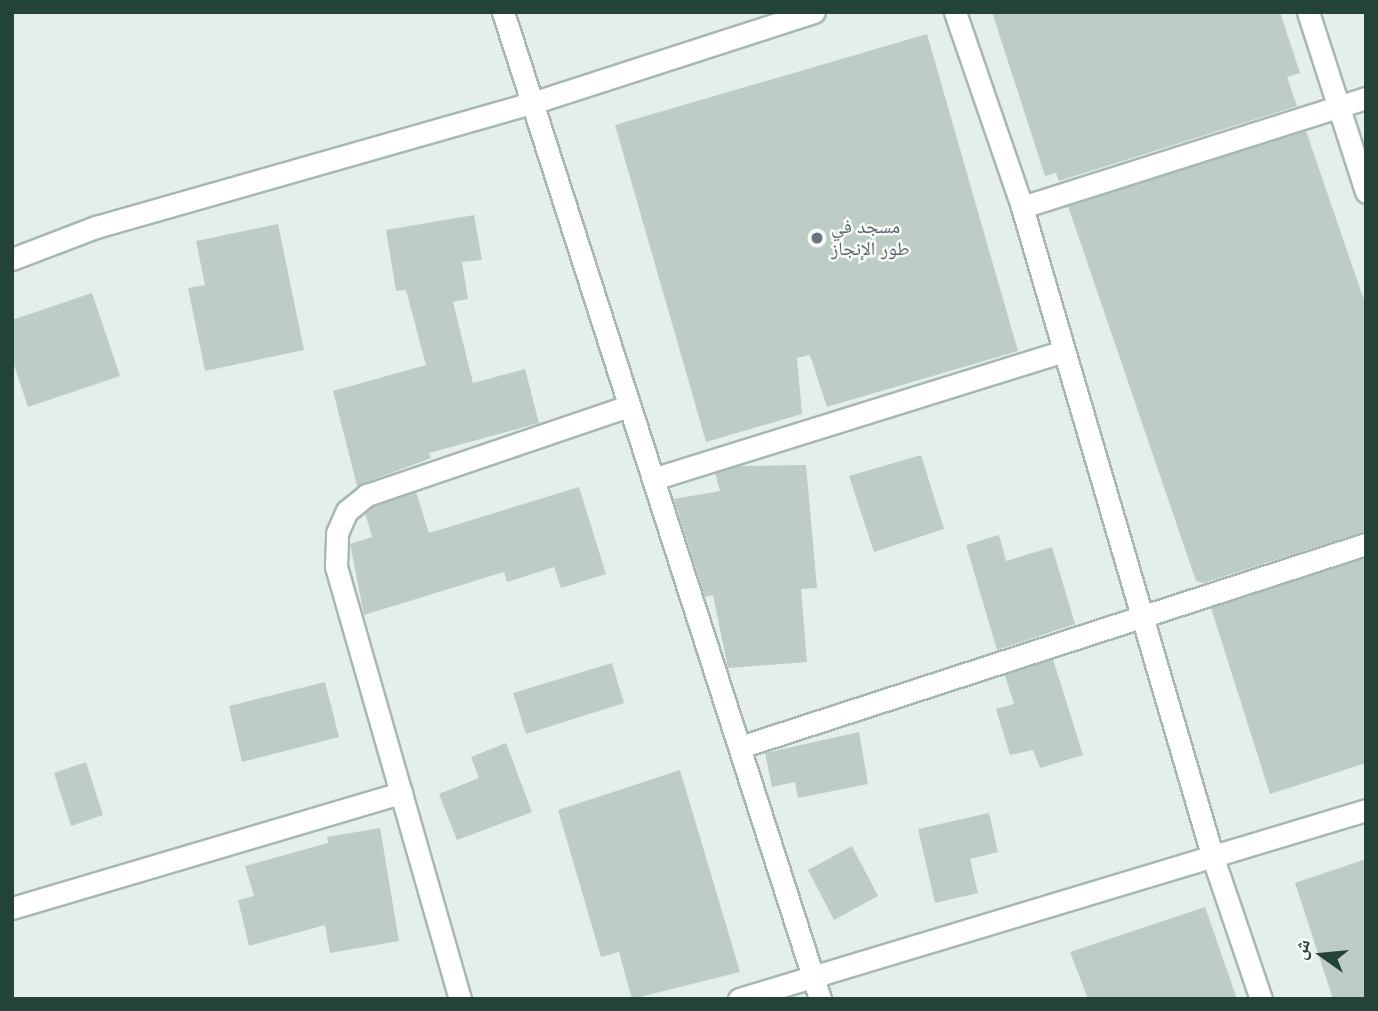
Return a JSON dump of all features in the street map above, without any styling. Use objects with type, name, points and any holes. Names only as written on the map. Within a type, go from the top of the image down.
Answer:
[{"type":"street","points":[[503,12],[820,999]]},
{"type":"street","points":[[12,259],[245,181],[532,103],[814,12]]},
{"type":"street","points":[[955,12],[1021,207],[1213,858],[1261,999]]},
{"type":"street","points":[[1308,12],[1366,192]]},
{"type":"street","points":[[1021,207],[1366,98]]},
{"type":"street","points":[[653,479],[1064,351]]},
{"type":"street","points":[[460,999],[336,566],[337,533],[347,510],[367,495],[629,406]]},
{"type":"street","points":[[740,747],[1143,620],[1366,544]]},
{"type":"street","points":[[12,908],[401,793]]},
{"type":"street","points":[[739,999],[1366,810]]},
{"type":"building","points":[[992,12],[1280,12],[1300,73],[1287,77],[1297,106],[1059,181],[1056,173],[1045,176]]},
{"type":"building","name":"مسجد في طور الإنجاز","points":[[927,34],[1018,351],[827,407],[810,355],[797,358],[802,414],[706,442],[615,125]]},
{"type":"building","points":[[1306,131],[1366,306],[1366,531],[1203,583],[1196,581],[1068,206]]},
{"type":"building","points":[[474,215],[482,260],[462,262],[468,299],[453,302],[473,383],[525,369],[539,423],[429,453],[431,458],[357,486],[333,391],[426,365],[406,290],[396,291],[386,230]]},
{"type":"building","points":[[278,224],[304,350],[205,371],[188,288],[205,285],[196,241]]},
{"type":"building","points":[[92,293],[120,376],[28,407],[12,359],[12,320]]},
{"type":"building","points":[[921,455],[944,529],[874,552],[849,476]]},
{"type":"building","points":[[806,465],[817,588],[801,589],[807,662],[728,668],[713,595],[705,597],[674,499],[720,491],[715,473],[740,466]]},
{"type":"building","points":[[579,487],[606,574],[561,588],[554,567],[507,582],[504,572],[364,615],[350,544],[372,537],[365,513],[373,507],[416,492],[429,533]]},
{"type":"building","points":[[999,535],[1006,561],[1052,547],[1075,624],[997,650],[966,545]]},
{"type":"building","points":[[1366,558],[1366,763],[1270,794],[1211,608]]},
{"type":"building","points":[[1053,659],[1083,755],[1040,768],[1033,750],[1010,755],[996,709],[1014,704],[1005,675]]},
{"type":"building","points":[[612,663],[624,703],[526,734],[513,693]]},
{"type":"building","points":[[325,682],[339,737],[242,762],[229,706]]},
{"type":"building","points":[[859,732],[868,784],[798,798],[795,782],[772,787],[765,753]]},
{"type":"building","points":[[506,743],[532,812],[457,840],[439,794],[479,778],[471,757]]},
{"type":"building","points":[[86,762],[103,815],[71,826],[54,773]]},
{"type":"building","points":[[680,770],[740,972],[632,999],[619,952],[601,957],[558,810]]},
{"type":"building","points":[[989,813],[998,852],[970,859],[978,893],[935,903],[918,829]]},
{"type":"building","points":[[380,828],[399,941],[330,953],[325,925],[249,946],[238,900],[254,896],[245,866],[328,843],[327,837]]},
{"type":"building","points":[[852,846],[878,896],[834,920],[808,870]]},
{"type":"building","points":[[1366,859],[1366,999],[1333,999],[1295,883]]},
{"type":"building","points":[[1205,907],[1237,999],[1088,999],[1070,952]]},
{"type":"place","name":"مسجد في طور الإنجاز","points":[[817,238]]}]
